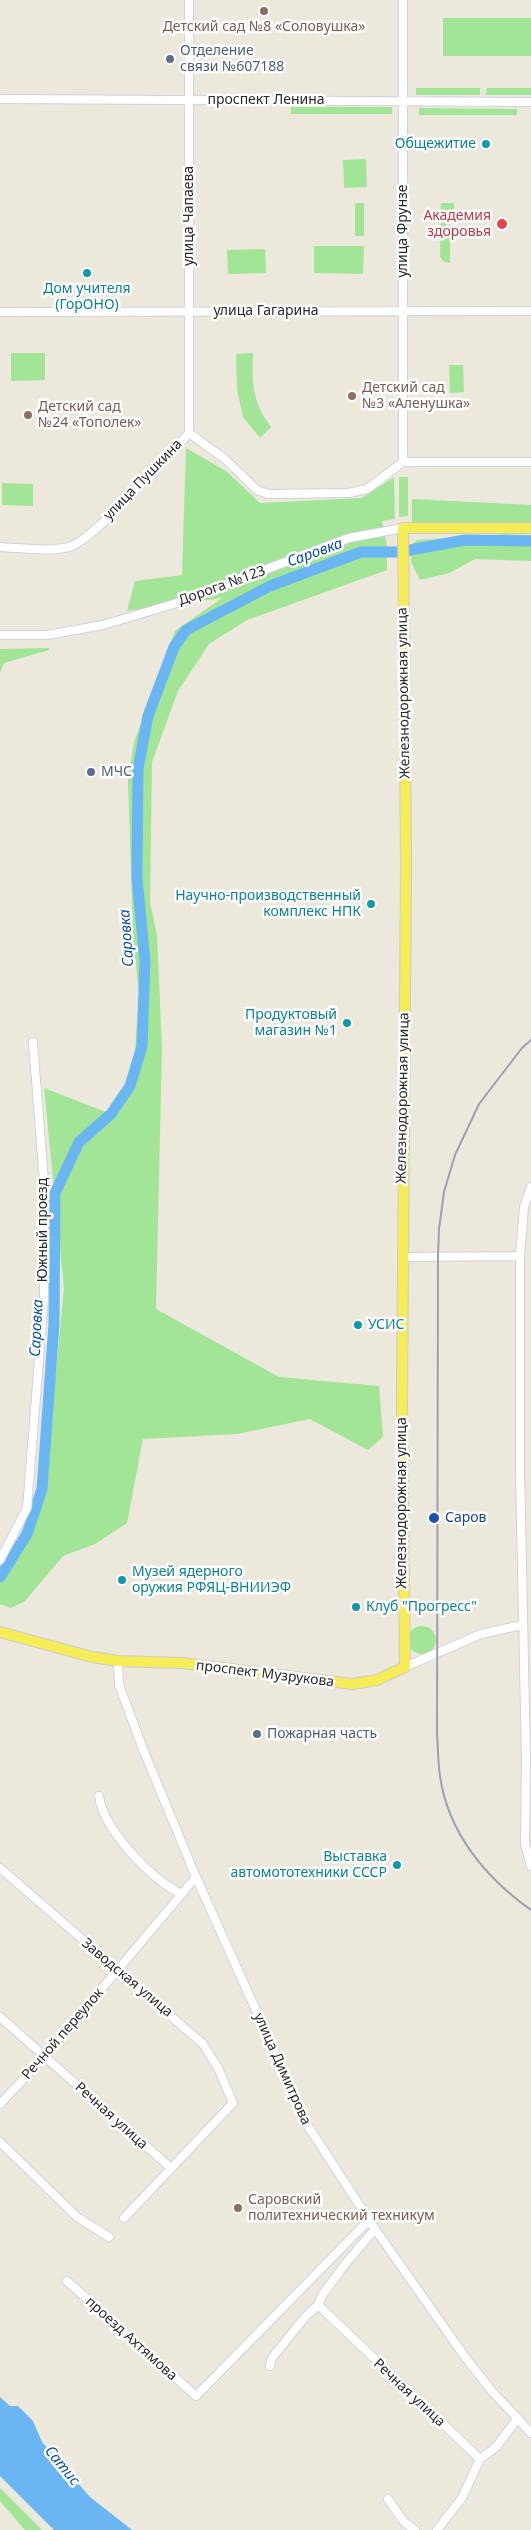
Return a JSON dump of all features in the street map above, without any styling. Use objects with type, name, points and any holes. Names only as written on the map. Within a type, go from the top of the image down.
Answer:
[{"type":"main road","name":"Дорога №123","points":[[403,528],[531,528]]},
{"type":"main road","name":"Железнодорожная улица","points":[[403,528],[406,863],[402,1257],[402,1614],[404,1667]]},
{"type":"main road","name":"проспект Музрукова","points":[[0,1632],[92,1657],[118,1661],[182,1663],[352,1684],[377,1680],[404,1667]]},
{"type":"street","name":"улица Чапаева","points":[[189,0],[189,433]]},
{"type":"street","name":"улица Фрунзе","points":[[403,0],[403,462]]},
{"type":"street","name":"проспект Ленина","points":[[0,99],[531,102]]},
{"type":"street","name":"улица Гагарина","points":[[0,312],[531,311]]},
{"type":"street","name":"улица Пушкина","points":[[0,547],[56,549],[77,544],[127,498],[189,433],[225,459],[257,490],[268,494],[349,493],[367,489],[403,462]]},
{"type":"street","points":[[403,462],[531,462]]},
{"type":"street","name":"Дорога №123","points":[[0,635],[55,634],[103,625],[186,600],[349,538],[403,528]]},
{"type":"street","name":"Южный проезд","points":[[0,1560],[27,1508],[44,1298],[44,1182],[33,1042]]},
{"type":"street","points":[[531,1187],[524,1207],[520,1256],[520,1470],[526,1759],[525,1844],[531,1866]]},
{"type":"street","points":[[402,1257],[520,1256]]},
{"type":"street","name":"проспект Музрукова","points":[[404,1667],[481,1634],[522,1626]]},
{"type":"street","name":"улица Димитрова","points":[[118,1661],[118,1685],[134,1728],[196,1877],[308,2126],[375,2229],[473,2368],[531,2433]]},
{"type":"street","points":[[99,1796],[102,1813],[118,1838],[168,1888],[182,1894]]},
{"type":"street","name":"Заводская улица","points":[[0,1868],[41,1902],[117,1972],[164,2008],[203,2044],[218,2068],[233,2103],[170,2168]]},
{"type":"street","name":"Речной переулок","points":[[0,2104],[45,2056],[196,1877]]},
{"type":"street","name":"Речная улица","points":[[0,2017],[170,2168]]},
{"type":"street","points":[[0,2142],[77,2217],[109,2237]]},
{"type":"street","points":[[124,2218],[170,2168]]},
{"type":"street","name":"проезд Ахтямова","points":[[67,2281],[196,2396],[369,2220]]},
{"type":"street","points":[[270,2366],[272,2358],[318,2305],[322,2294],[375,2229]]},
{"type":"street","name":"Речная улица","points":[[318,2305],[480,2459]]},
{"type":"street","points":[[437,2530],[462,2498],[480,2459],[496,2447],[518,2418]]},
{"type":"street","points":[[388,2499],[404,2522],[415,2530]]},
{"type":"green space","points":[[443,18],[531,18],[531,56],[443,56]]},
{"type":"green space","points":[[416,88],[480,88],[480,95],[416,95]]},
{"type":"green space","points":[[487,88],[531,88],[531,95],[486,95]]},
{"type":"green space","points":[[291,107],[392,107],[392,114],[291,114]]},
{"type":"green space","points":[[419,108],[517,109],[517,115],[419,115]]},
{"type":"green space","points":[[366,159],[367,187],[344,188],[343,160]]},
{"type":"green space","points":[[355,203],[364,203],[364,236],[355,236]]},
{"type":"green space","points":[[441,203],[454,203],[454,211],[450,213],[450,263],[444,262],[440,257]]},
{"type":"green space","points":[[314,246],[364,246],[363,274],[314,273]]},
{"type":"green space","points":[[265,249],[266,273],[228,274],[227,250]]},
{"type":"green space","points":[[11,353],[45,353],[45,380],[11,381]]},
{"type":"green space","points":[[253,353],[254,392],[260,409],[271,427],[260,438],[243,417],[237,389],[236,354]]},
{"type":"green space","points":[[449,365],[463,365],[464,392],[450,393]]},
{"type":"green space","points":[[186,448],[226,471],[260,503],[362,498],[394,477],[395,519],[382,521],[387,546],[387,570],[247,620],[209,644],[178,691],[152,762],[150,902],[157,935],[162,1048],[156,1309],[279,1377],[379,1386],[383,1437],[368,1450],[310,1419],[237,1434],[143,1439],[127,1523],[95,1544],[63,1556],[25,1601],[11,1608],[0,1604],[0,1580],[43,1504],[64,1289],[44,1088],[111,1114],[134,1064],[139,993],[133,936],[128,780],[134,742],[175,631],[222,598],[127,611],[135,581],[182,575]]},
{"type":"green space","points":[[399,477],[408,477],[408,516],[399,517]]},
{"type":"green space","points":[[2,483],[33,484],[33,506],[2,505]]},
{"type":"green space","points":[[412,499],[531,505],[531,523],[412,523]]},
{"type":"green space","points":[[505,534],[531,535],[531,561],[475,559],[449,573],[420,580],[411,562],[411,545],[417,540]]},
{"type":"green space","points":[[49,648],[49,650],[4,663],[0,673],[0,649]]},
{"type":"green space","points":[[422,1626],[432,1630],[436,1640],[432,1650],[422,1654],[412,1650],[408,1640],[412,1630]]},
{"type":"green space","points":[[0,2488],[42,2530],[25,2530],[0,2501]]},
{"type":"water","name":"Сатис","points":[[0,2397],[10,2406],[18,2406],[33,2421],[42,2442],[90,2497],[132,2530],[54,2530],[0,2476]]},
{"type":"waterway","name":"Саровка","points":[[0,1577],[27,1534],[42,1489],[54,1324],[55,1193],[79,1142],[111,1114],[130,1086],[142,1046],[145,961],[137,878],[138,769],[148,716],[174,647],[186,630],[270,586],[361,552],[399,552],[465,540],[531,541]]},
{"type":"railway","points":[[531,1040],[522,1048],[479,1104],[455,1155],[444,1192],[439,1229],[438,1256],[437,1734],[439,1771],[444,1797],[460,1835],[485,1869],[499,1884],[531,1910]]},
{"type":"place","name":"Детский сад №8 «Соловушка»","points":[[264,11]]},
{"type":"place","name":"Отделение связи №607188","points":[[170,59]]},
{"type":"place","name":"Общежитие","points":[[486,144]]},
{"type":"place","name":"Академия здоровья","points":[[502,224]]},
{"type":"place","name":"Дом учителя (ГорОНО)","points":[[87,273]]},
{"type":"place","name":"Детский сад №3 «Аленушка»","points":[[352,396]]},
{"type":"place","name":"Детский сад №24 «Тополек»","points":[[28,415]]},
{"type":"place","name":"МЧС","points":[[91,772]]},
{"type":"place","name":"Научно-производственный комплекс НПК","points":[[371,904]]},
{"type":"place","name":"Продуктовый магазин №1","points":[[347,1023]]},
{"type":"place","name":"УСИС","points":[[358,1325]]},
{"type":"place","name":"Саров","points":[[434,1518]]},
{"type":"place","name":"Музей ядерного оружия РФЯЦ-ВНИИЭФ","points":[[122,1580]]},
{"type":"place","name":"Клуб \"Прогресс\"","points":[[356,1607]]},
{"type":"place","name":"Пожарная часть","points":[[257,1734]]},
{"type":"place","name":"Выставка автомототехники СССР","points":[[397,1865]]},
{"type":"place","name":"Саровский политехнический техникум","points":[[238,2208]]}]
